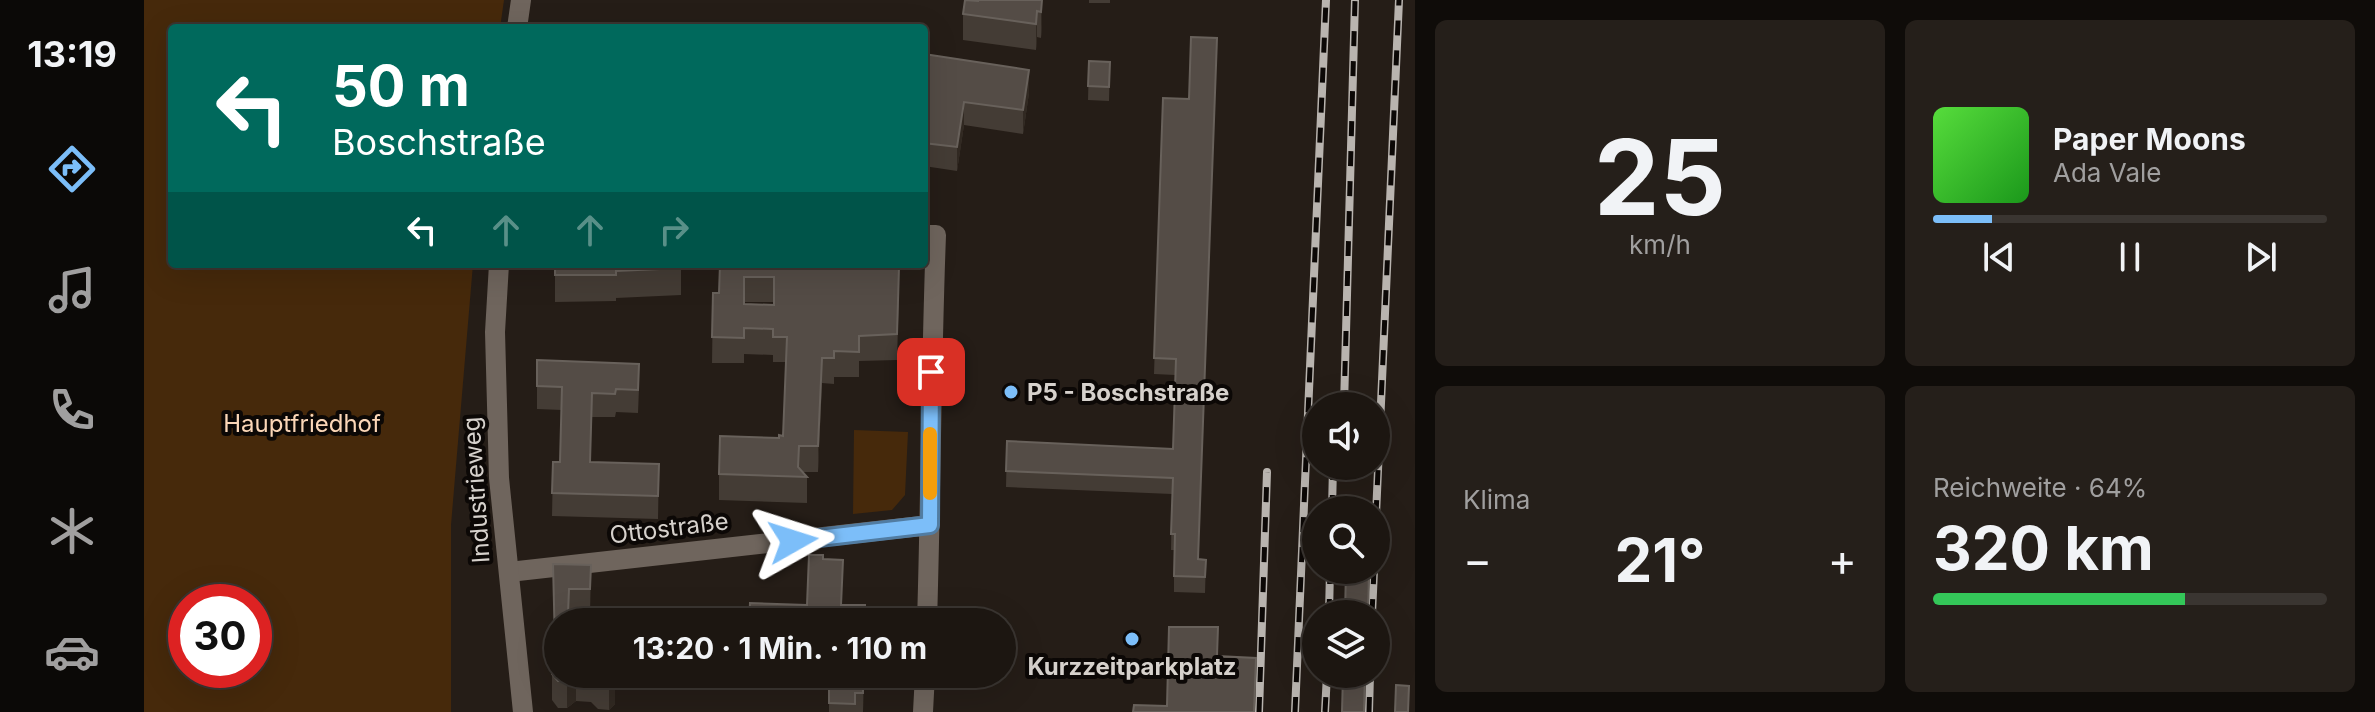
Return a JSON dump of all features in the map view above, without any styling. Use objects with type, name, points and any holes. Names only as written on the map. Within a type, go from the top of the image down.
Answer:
[{"type":"street","points":[[518,24],[521,0]]},
{"type":"street","points":[[927,608],[930,235]]},
{"type":"street","name":"Industrieweg","points":[[499,268],[495,417],[523,712]]},
{"type":"street","name":"Ottostraße","points":[[509,572],[930,525]]},
{"type":"street","points":[[923,712],[924,688]]},
{"type":"green space","name":"Hauptfriedhof","points":[[144,0],[504,0],[501,24],[168,24],[168,268],[473,268],[451,525],[451,712],[144,712]]},
{"type":"green space","points":[[854,430],[908,432],[905,495],[892,510],[853,514]]},
{"type":"building","points":[[965,0],[1042,0],[1036,24],[963,14]]},
{"type":"building","points":[[1191,37],[1217,38],[1198,559],[1206,560],[1205,577],[1174,576],[1175,534],[1171,534],[1173,478],[1006,471],[1007,441],[1173,449],[1176,359],[1154,358],[1163,98],[1189,99]]},
{"type":"building","points":[[928,55],[1029,70],[1023,110],[964,102],[957,147],[928,143]]},
{"type":"building","points":[[1089,61],[1110,62],[1109,87],[1088,86]]},
{"type":"building","points":[[555,268],[681,268],[616,271],[616,275],[555,275]]},
{"type":"building","points":[[720,268],[899,268],[897,334],[859,336],[859,352],[834,351],[834,358],[822,358],[818,446],[799,446],[798,467],[807,477],[719,474],[720,436],[783,436],[787,337],[773,337],[773,329],[744,328],[744,338],[712,337],[713,293],[719,293]],"holes":[[[744,277],[774,277],[774,305],[744,304]]]},
{"type":"building","points":[[537,360],[639,364],[638,390],[616,389],[615,394],[592,393],[590,462],[659,464],[658,496],[552,493],[553,462],[560,462],[562,387],[537,386]]},
{"type":"building","points":[[809,555],[823,555],[823,559],[843,560],[841,605],[865,605],[865,608],[750,608],[750,603],[807,605]]},
{"type":"building","points":[[553,564],[591,565],[590,589],[569,589],[568,608],[554,608]]},
{"type":"building","points":[[1346,584],[1369,584],[1368,600],[1345,600]]},
{"type":"building","points":[[1169,627],[1218,627],[1217,656],[1256,658],[1254,712],[1133,712],[1134,705],[1167,706]]},
{"type":"building","points":[[1396,685],[1409,686],[1408,712],[1395,712]]},
{"type":"building","points":[[829,688],[863,688],[863,693],[855,693],[855,704],[829,703]]},
{"type":"building","points":[[1343,688],[1365,688],[1364,712],[1342,712]]},
{"type":"railway","points":[[1295,712],[1326,0]]},
{"type":"railway","points":[[1344,392],[1355,0]]},
{"type":"railway","points":[[1377,496],[1399,0]]},
{"type":"railway","points":[[1259,712],[1267,472]]},
{"type":"railway","points":[[1332,496],[1333,480]]},
{"type":"railway","points":[[1329,600],[1330,584]]},
{"type":"railway","points":[[1373,584],[1373,600]]},
{"type":"railway","points":[[1325,712],[1326,688]]},
{"type":"railway","points":[[1369,712],[1370,688]]},
{"type":"slow traffic","points":[[930,434],[930,493]]},
{"type":"place","name":"P5 - Boschstraße","points":[[1011,392]]},
{"type":"place","name":"Kurzzeitparkplatz","points":[[1132,639]]},
{"type":"route","points":[[793,541],[930,525],[931,372]]}]
